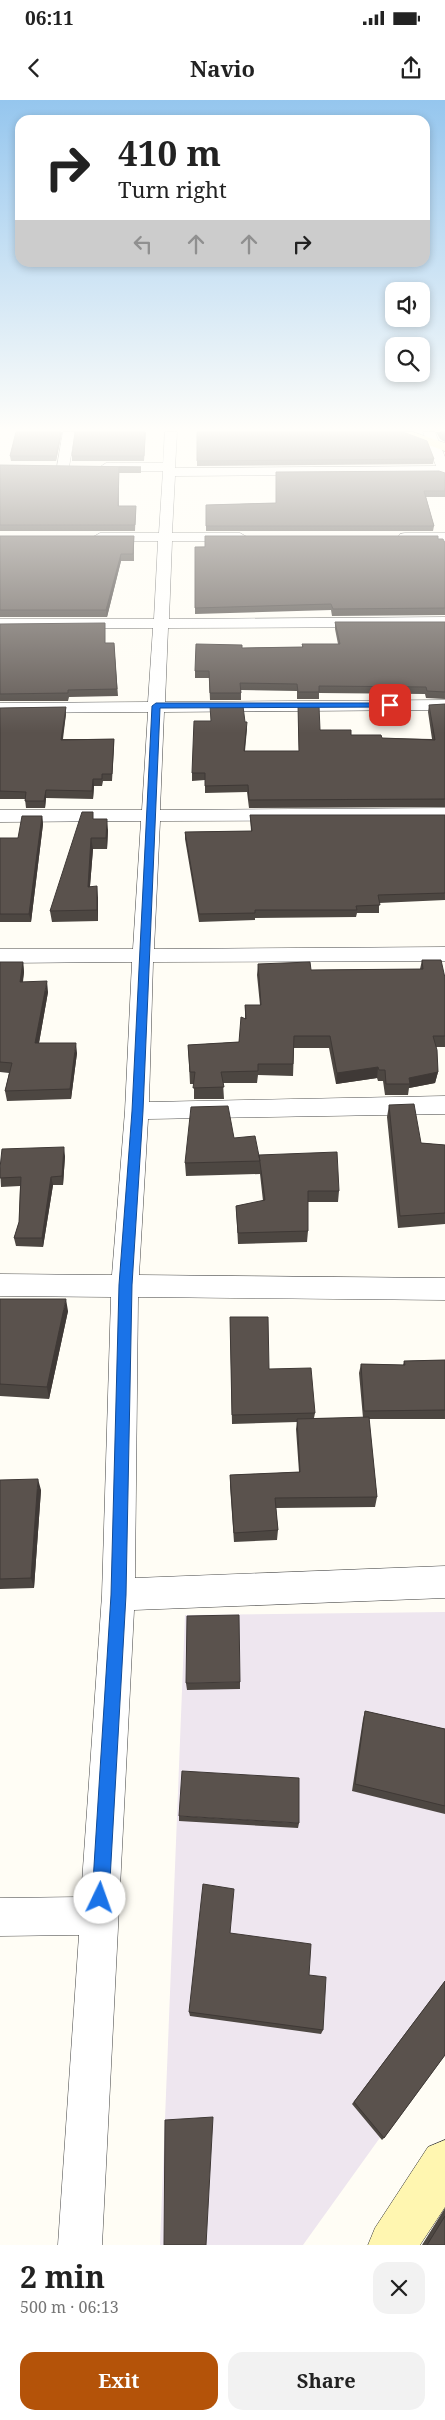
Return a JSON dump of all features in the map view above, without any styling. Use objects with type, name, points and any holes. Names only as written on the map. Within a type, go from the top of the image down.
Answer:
[{"type":"street","points":[[80,2245],[118,1595],[126,1285],[138,1111],[143,956],[166,532]]},
{"type":"street","points":[[88,537],[256,537]]},
{"type":"street","points":[[395,537],[445,537]]},
{"type":"street","points":[[0,624],[445,622]]},
{"type":"street","points":[[0,708],[445,705]]},
{"type":"street","points":[[0,816],[445,814]]},
{"type":"street","points":[[0,956],[445,954]]},
{"type":"street","points":[[138,1111],[445,1105]]},
{"type":"street","points":[[0,1285],[445,1289]]},
{"type":"street","points":[[118,1595],[445,1582]]},
{"type":"street","points":[[0,1917],[99,1916]]},
{"type":"street","points":[[392,2245],[445,2164]]},
{"type":"shaded area","points":[[445,1612],[445,2047],[303,2245],[160,2245],[185,1615]]},
{"type":"building","points":[[0,536],[134,536],[133,554],[121,554],[106,610],[0,610]]},
{"type":"building","points":[[205,536],[438,536],[438,539],[443,539],[445,543],[445,608],[333,609],[331,604],[195,608],[195,547],[205,547]]},
{"type":"building","points":[[335,622],[445,622],[445,692],[427,691],[426,687],[319,686],[319,692],[298,692],[297,684],[240,683],[241,693],[210,693],[209,671],[195,671],[196,644],[242,645],[242,648],[303,647],[302,644],[340,644]]},
{"type":"building","points":[[105,623],[105,643],[114,643],[117,689],[68,690],[68,693],[0,694],[0,624]]},
{"type":"building","points":[[445,704],[445,799],[249,800],[248,785],[205,786],[205,773],[192,773],[194,721],[211,721],[210,706],[243,706],[245,722],[247,722],[244,751],[299,751],[298,706],[319,706],[320,730],[351,730],[351,735],[381,735],[382,738],[435,740],[429,705]]},
{"type":"building","points":[[66,707],[61,740],[114,739],[112,774],[102,774],[102,779],[93,779],[92,791],[46,790],[44,801],[25,801],[26,792],[0,791],[0,708]]},
{"type":"building","points":[[82,812],[93,812],[93,819],[107,819],[106,838],[91,838],[88,887],[97,886],[97,910],[50,911]]},
{"type":"building","points":[[250,815],[445,815],[445,893],[378,895],[380,905],[356,906],[357,910],[255,910],[255,913],[199,914],[185,832],[252,831]]},
{"type":"building","points":[[22,816],[42,816],[29,914],[0,914],[0,838],[18,838]]},
{"type":"building","points":[[422,960],[441,960],[445,978],[445,1036],[433,1036],[437,1050],[438,1072],[409,1078],[410,1084],[386,1084],[385,1070],[379,1070],[378,1067],[337,1073],[330,1036],[294,1036],[293,1064],[258,1064],[258,1071],[221,1072],[224,1087],[193,1088],[195,1072],[190,1072],[188,1045],[239,1042],[241,1017],[246,1019],[245,1005],[261,1005],[258,964],[310,962],[311,970],[423,969]]},
{"type":"building","points":[[0,962],[23,962],[20,982],[47,981],[35,1043],[76,1043],[70,1089],[5,1091],[12,1063],[0,1062]]},
{"type":"building","points":[[414,1104],[421,1143],[445,1145],[445,1213],[400,1216],[389,1105]]},
{"type":"building","points":[[228,1106],[234,1138],[255,1136],[260,1161],[185,1163],[191,1107]]},
{"type":"building","points":[[64,1147],[62,1176],[51,1177],[42,1238],[14,1238],[19,1222],[21,1177],[0,1178],[2,1149]]},
{"type":"building","points":[[337,1152],[339,1191],[308,1191],[308,1231],[238,1233],[236,1206],[265,1200],[259,1155]]},
{"type":"building","points":[[0,1299],[66,1299],[47,1387],[0,1384]]},
{"type":"building","points":[[230,1317],[268,1317],[269,1369],[311,1368],[315,1413],[232,1415]]},
{"type":"building","points":[[445,1360],[445,1410],[364,1411],[361,1364],[405,1365],[404,1361]]},
{"type":"building","points":[[369,1417],[377,1497],[275,1498],[278,1530],[234,1533],[230,1475],[300,1472],[297,1419]]},
{"type":"building","points":[[38,1479],[31,1578],[0,1579],[0,1480]]},
{"type":"building","points":[[239,1615],[240,1682],[186,1683],[187,1616]]},
{"type":"building","points":[[365,1711],[445,1729],[445,1806],[355,1784]]},
{"type":"building","points":[[182,1771],[299,1778],[299,1823],[179,1816]]},
{"type":"building","points":[[203,1884],[234,1889],[230,1933],[311,1944],[309,1975],[326,1977],[323,2030],[189,2012]]},
{"type":"building","points":[[445,1981],[445,2055],[384,2138],[354,2102]]},
{"type":"building","points":[[213,2117],[206,2245],[164,2245],[165,2120]]},
{"type":"building","points":[[445,2216],[445,2245],[427,2245]]},
{"type":"route","points":[[100,1898],[118,1595],[126,1285],[138,1111],[143,956],[156,706],[390,705]]}]
